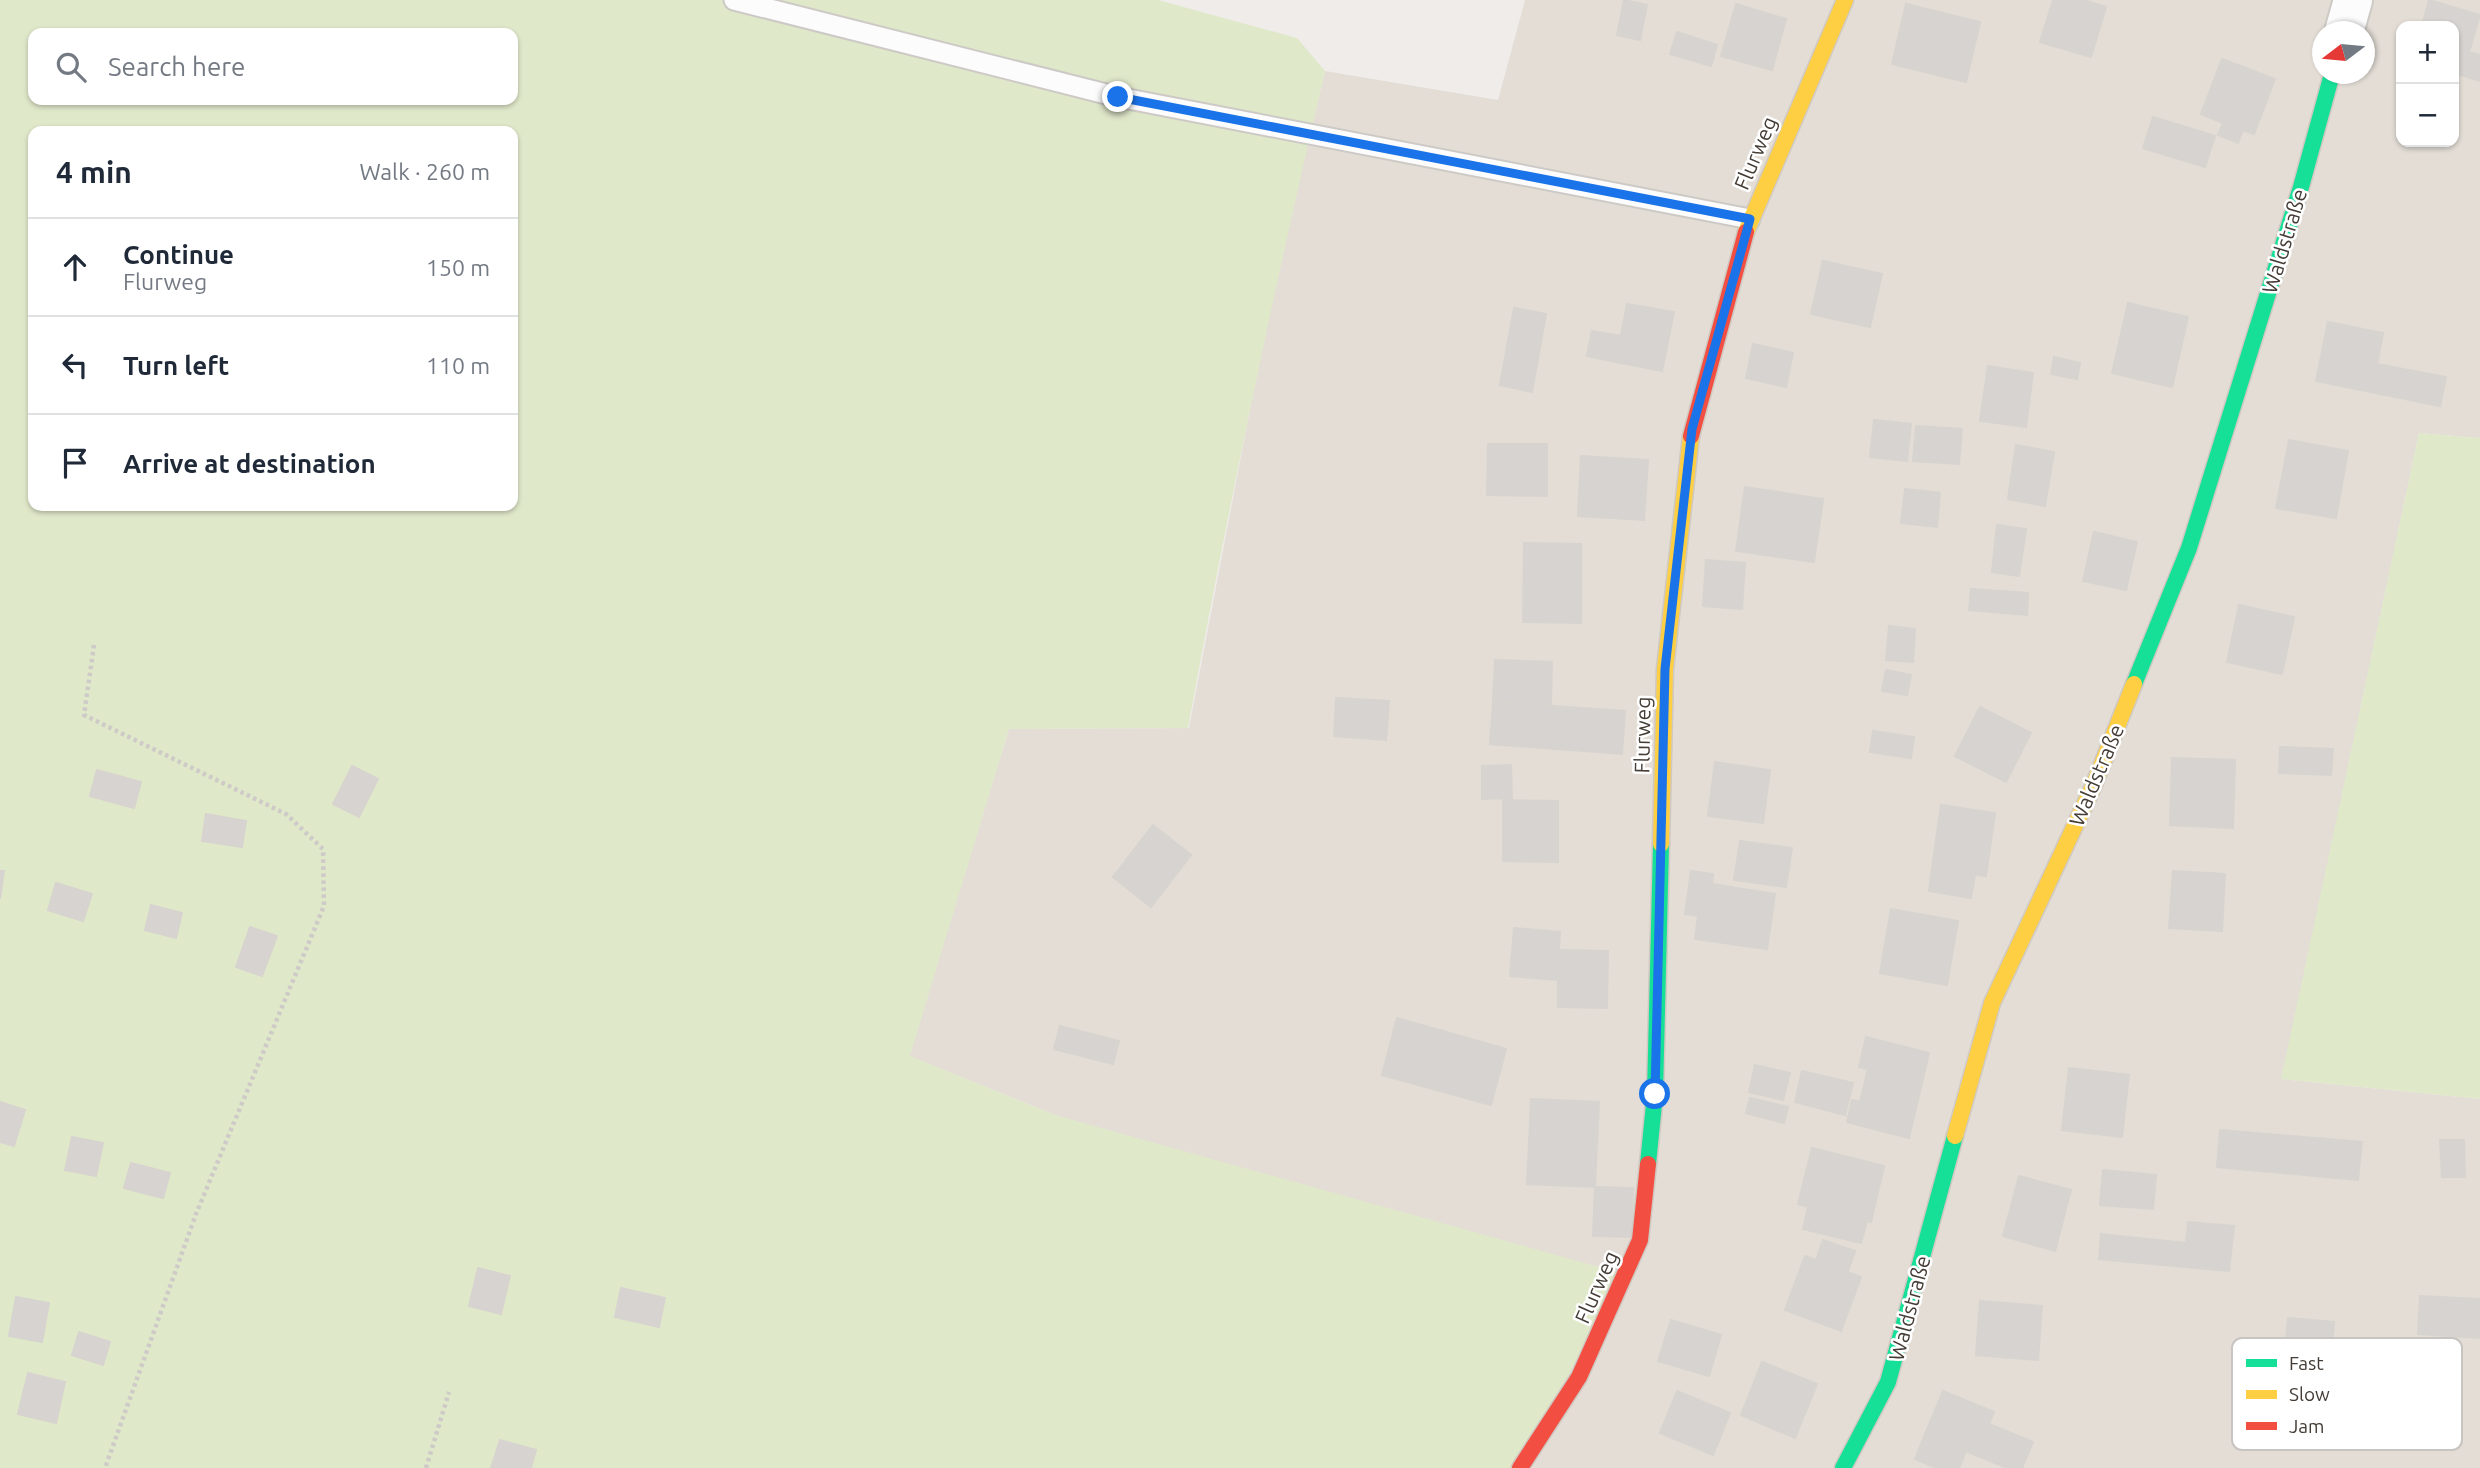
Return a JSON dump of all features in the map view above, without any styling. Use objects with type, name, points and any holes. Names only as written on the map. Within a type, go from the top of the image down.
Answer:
[{"type":"street","name":"Flurweg","points":[[1520,1468],[1578,1377],[1640,1240],[1655,1094],[1665,669],[1692,429],[1750,219],[1844,0]]},
{"type":"street","points":[[2347,21],[2353,0]]},
{"type":"street","name":"Waldstraße","points":[[1843,1468],[1888,1382],[1992,1003],[2093,787],[2189,548],[2329,84]]},
{"type":"lane","points":[[734,0],[1118,97],[1750,219]]},
{"type":"path","points":[[94,646],[84,715],[286,814],[323,849],[324,906],[196,1214],[105,1468]]},
{"type":"path","points":[[426,1468],[449,1392]]},
{"type":"shaded area","points":[[1525,0],[2480,0],[2480,438],[2419,433],[2282,1079],[2480,1099],[2480,1468],[1518,1468],[1055,1115],[909,1056],[1009,729],[1189,728],[1269,310],[1325,71],[1498,100]]},
{"type":"green space","points":[[0,0],[1158,0],[1297,38],[1325,71],[1252,399],[1188,728],[1009,729],[910,1056],[1055,1115],[1624,1274],[1518,1468],[0,1468]]},
{"type":"green space","points":[[2419,433],[2480,438],[2480,1099],[2281,1079]]},
{"type":"building","points":[[1624,0],[1647,5],[1640,40],[1617,35]]},
{"type":"building","points":[[2053,0],[2083,0],[2106,7],[2091,57],[2040,42]]},
{"type":"building","points":[[2429,0],[2480,15],[2469,52],[2480,55],[2480,81],[2459,75],[2459,21],[2423,21]]},
{"type":"building","points":[[1736,4],[1786,19],[1772,70],[1721,56]]},
{"type":"building","points":[[1906,4],[1980,22],[1966,82],[1892,64]]},
{"type":"building","points":[[1677,32],[1717,45],[1711,66],[1670,54]]},
{"type":"building","points":[[2222,59],[2275,79],[2254,134],[2243,130],[2238,143],[2218,135],[2223,123],[2201,114]]},
{"type":"building","points":[[2153,117],[2215,136],[2205,167],[2143,148]]},
{"type":"building","points":[[1823,261],[1882,274],[1870,327],[1811,314]]},
{"type":"building","points":[[2128,303],[2188,317],[2172,387],[2112,373]]},
{"type":"building","points":[[1627,304],[1674,312],[1662,371],[1616,362]]},
{"type":"building","points":[[1514,308],[1546,314],[1532,392],[1500,385]]},
{"type":"building","points":[[2328,322],[2383,333],[2377,364],[2446,377],[2440,406],[2316,381]]},
{"type":"building","points":[[1592,331],[1621,336],[1616,362],[1587,356]]},
{"type":"building","points":[[1753,344],[1793,353],[1786,387],[1746,378]]},
{"type":"building","points":[[2054,357],[2080,363],[2077,379],[2051,374]]},
{"type":"building","points":[[1988,366],[2033,373],[2026,427],[1980,421]]},
{"type":"building","points":[[1874,420],[1911,424],[1907,461],[1870,457]]},
{"type":"building","points":[[1916,426],[1962,429],[1959,464],[1913,461]]},
{"type":"building","points":[[2289,440],[2348,451],[2336,518],[2276,508]]},
{"type":"building","points":[[1488,444],[1547,444],[1547,496],[1487,495]]},
{"type":"building","points":[[2016,445],[2054,452],[2045,506],[2008,499]]},
{"type":"building","points":[[1581,456],[1648,460],[1644,520],[1578,516]]},
{"type":"building","points":[[1745,487],[1823,499],[1814,562],[1736,551]]},
{"type":"building","points":[[1905,489],[1940,493],[1937,527],[1901,523]]},
{"type":"building","points":[[1997,525],[2026,529],[2019,576],[1992,572]]},
{"type":"building","points":[[2094,532],[2137,542],[2126,590],[2083,581]]},
{"type":"building","points":[[1524,543],[1581,544],[1581,623],[1523,622]]},
{"type":"building","points":[[1706,560],[1745,563],[1742,609],[1703,606]]},
{"type":"building","points":[[1971,589],[2028,593],[2027,615],[1969,610]]},
{"type":"building","points":[[2239,605],[2294,617],[2282,674],[2227,662]]},
{"type":"building","points":[[1889,626],[1915,629],[1913,662],[1886,660]]},
{"type":"building","points":[[1495,660],[1552,662],[1551,704],[1493,702]]},
{"type":"building","points":[[1886,670],[1911,675],[1907,695],[1882,691]]},
{"type":"building","points":[[1336,698],[1389,701],[1386,740],[1334,736]]},
{"type":"building","points":[[1493,702],[1625,711],[1622,754],[1490,744]]},
{"type":"building","points":[[1980,707],[2031,733],[2006,782],[1955,756]]},
{"type":"building","points":[[1873,731],[1914,737],[1911,758],[1870,752]]},
{"type":"building","points":[[2280,747],[2333,749],[2331,775],[2279,773]]},
{"type":"building","points":[[2172,758],[2235,760],[2233,828],[2170,825]]},
{"type":"building","points":[[1715,762],[1770,770],[1763,823],[1708,816]]},
{"type":"building","points":[[1511,765],[1512,798],[1482,799],[1482,766]]},
{"type":"building","points":[[352,766],[378,779],[359,817],[333,804]]},
{"type":"building","points":[[97,770],[141,782],[134,808],[90,796]]},
{"type":"building","points":[[1503,800],[1558,801],[1558,862],[1503,861]]},
{"type":"building","points":[[1941,805],[1995,813],[1986,876],[1932,868]]},
{"type":"building","points":[[206,814],[246,821],[242,847],[202,841]]},
{"type":"building","points":[[1153,825],[1191,855],[1151,907],[1113,877]]},
{"type":"building","points":[[1740,841],[1792,848],[1786,887],[1734,880]]},
{"type":"building","points":[[1932,868],[1975,875],[1971,898],[1929,891]]},
{"type":"building","points":[[0,871],[4,871],[0,899]]},
{"type":"building","points":[[1691,871],[1713,874],[1712,884],[1775,894],[1767,949],[1695,939],[1698,916],[1685,914]]},
{"type":"building","points":[[2173,871],[2225,874],[2222,931],[2169,928]]},
{"type":"building","points":[[56,883],[92,894],[83,921],[48,910]]},
{"type":"building","points":[[151,905],[182,913],[176,938],[145,930]]},
{"type":"building","points":[[1891,909],[1958,921],[1947,985],[1880,973]]},
{"type":"building","points":[[250,927],[277,936],[262,976],[236,967]]},
{"type":"building","points":[[1514,928],[1560,932],[1557,980],[1510,976]]},
{"type":"building","points":[[1558,950],[1608,951],[1607,1008],[1558,1007]]},
{"type":"building","points":[[1397,1018],[1506,1049],[1491,1105],[1382,1075]]},
{"type":"building","points":[[1060,1026],[1119,1041],[1113,1064],[1054,1049]]},
{"type":"building","points":[[1866,1037],[1929,1053],[1909,1138],[1847,1122],[1852,1100],[1860,1102],[1868,1069],[1859,1067]]},
{"type":"building","points":[[1755,1065],[1790,1073],[1783,1100],[1749,1092]]},
{"type":"building","points":[[2069,1068],[2129,1075],[2122,1137],[2062,1130]]},
{"type":"building","points":[[1802,1071],[1853,1083],[1845,1115],[1795,1102]]},
{"type":"building","points":[[1750,1098],[1788,1107],[1784,1123],[1746,1113]]},
{"type":"building","points":[[1531,1099],[1599,1102],[1595,1187],[1527,1184]]},
{"type":"building","points":[[0,1102],[25,1110],[14,1146],[0,1142]]},
{"type":"building","points":[[2220,1130],[2362,1142],[2358,1180],[2217,1167]]},
{"type":"building","points":[[72,1137],[103,1143],[96,1176],[65,1170]]},
{"type":"building","points":[[2440,1140],[2464,1140],[2465,1177],[2442,1177]]},
{"type":"building","points":[[1812,1148],[1884,1166],[1871,1222],[1798,1204]]},
{"type":"building","points":[[131,1163],[170,1173],[163,1198],[124,1188]]},
{"type":"building","points":[[2103,1170],[2156,1175],[2153,1209],[2100,1205]]},
{"type":"building","points":[[2019,1176],[2071,1190],[2055,1251],[2003,1236]]},
{"type":"building","points":[[1595,1187],[1633,1188],[1632,1237],[1593,1236]]},
{"type":"building","points":[[1808,1207],[1867,1221],[1861,1243],[1803,1229]]},
{"type":"building","points":[[2188,1222],[2234,1226],[2229,1271],[2099,1259],[2101,1234],[2186,1243]]},
{"type":"building","points":[[1823,1240],[1855,1251],[1848,1271],[1816,1260]]},
{"type":"building","points":[[1805,1256],[1861,1277],[1841,1331],[1785,1310]]},
{"type":"building","points":[[478,1268],[510,1276],[501,1314],[469,1306]]},
{"type":"building","points":[[621,1288],[665,1298],[659,1327],[615,1317]]},
{"type":"building","points":[[2420,1296],[2480,1299],[2480,1338],[2418,1334]]},
{"type":"building","points":[[16,1297],[49,1303],[42,1342],[9,1336]]},
{"type":"building","points":[[1980,1301],[2042,1306],[2038,1360],[1976,1355]]},
{"type":"building","points":[[2288,1318],[2334,1322],[2333,1338],[2286,1338]]},
{"type":"building","points":[[1671,1320],[1721,1335],[1709,1376],[1658,1361]]},
{"type":"building","points":[[79,1332],[110,1342],[103,1365],[72,1355]]},
{"type":"building","points":[[1762,1362],[1817,1384],[1795,1438],[1741,1415]]},
{"type":"building","points":[[28,1373],[65,1382],[56,1423],[18,1414]]},
{"type":"building","points":[[1677,1391],[1730,1413],[1713,1455],[1660,1433]]},
{"type":"building","points":[[1943,1391],[1994,1412],[1989,1424],[2033,1442],[2022,1468],[2007,1468],[1925,1434]]},
{"type":"building","points":[[1925,1434],[1966,1451],[1959,1468],[1936,1468],[1915,1459]]},
{"type":"building","points":[[500,1440],[536,1450],[531,1468],[491,1468]]},
{"type":"traffic: fast","points":[[2134,684],[2189,548],[2301,187],[2329,84]]},
{"type":"traffic: fast","points":[[1648,1164],[1655,1094],[1661,844]]},
{"type":"traffic: fast","points":[[1843,1468],[1888,1382],[1955,1136]]},
{"type":"traffic: slow","points":[[1746,232],[1845,0]]},
{"type":"traffic: slow","points":[[1661,844],[1665,669],[1691,436]]},
{"type":"traffic: slow","points":[[1955,1136],[1992,1003],[2093,787],[2134,684]]},
{"type":"traffic: jam","points":[[1691,436],[1746,232]]},
{"type":"traffic: jam","points":[[1520,1468],[1579,1377],[1640,1240],[1648,1164]]},
{"type":"route","points":[[1118,97],[1750,219],[1692,429],[1665,669],[1655,1094]]}]
